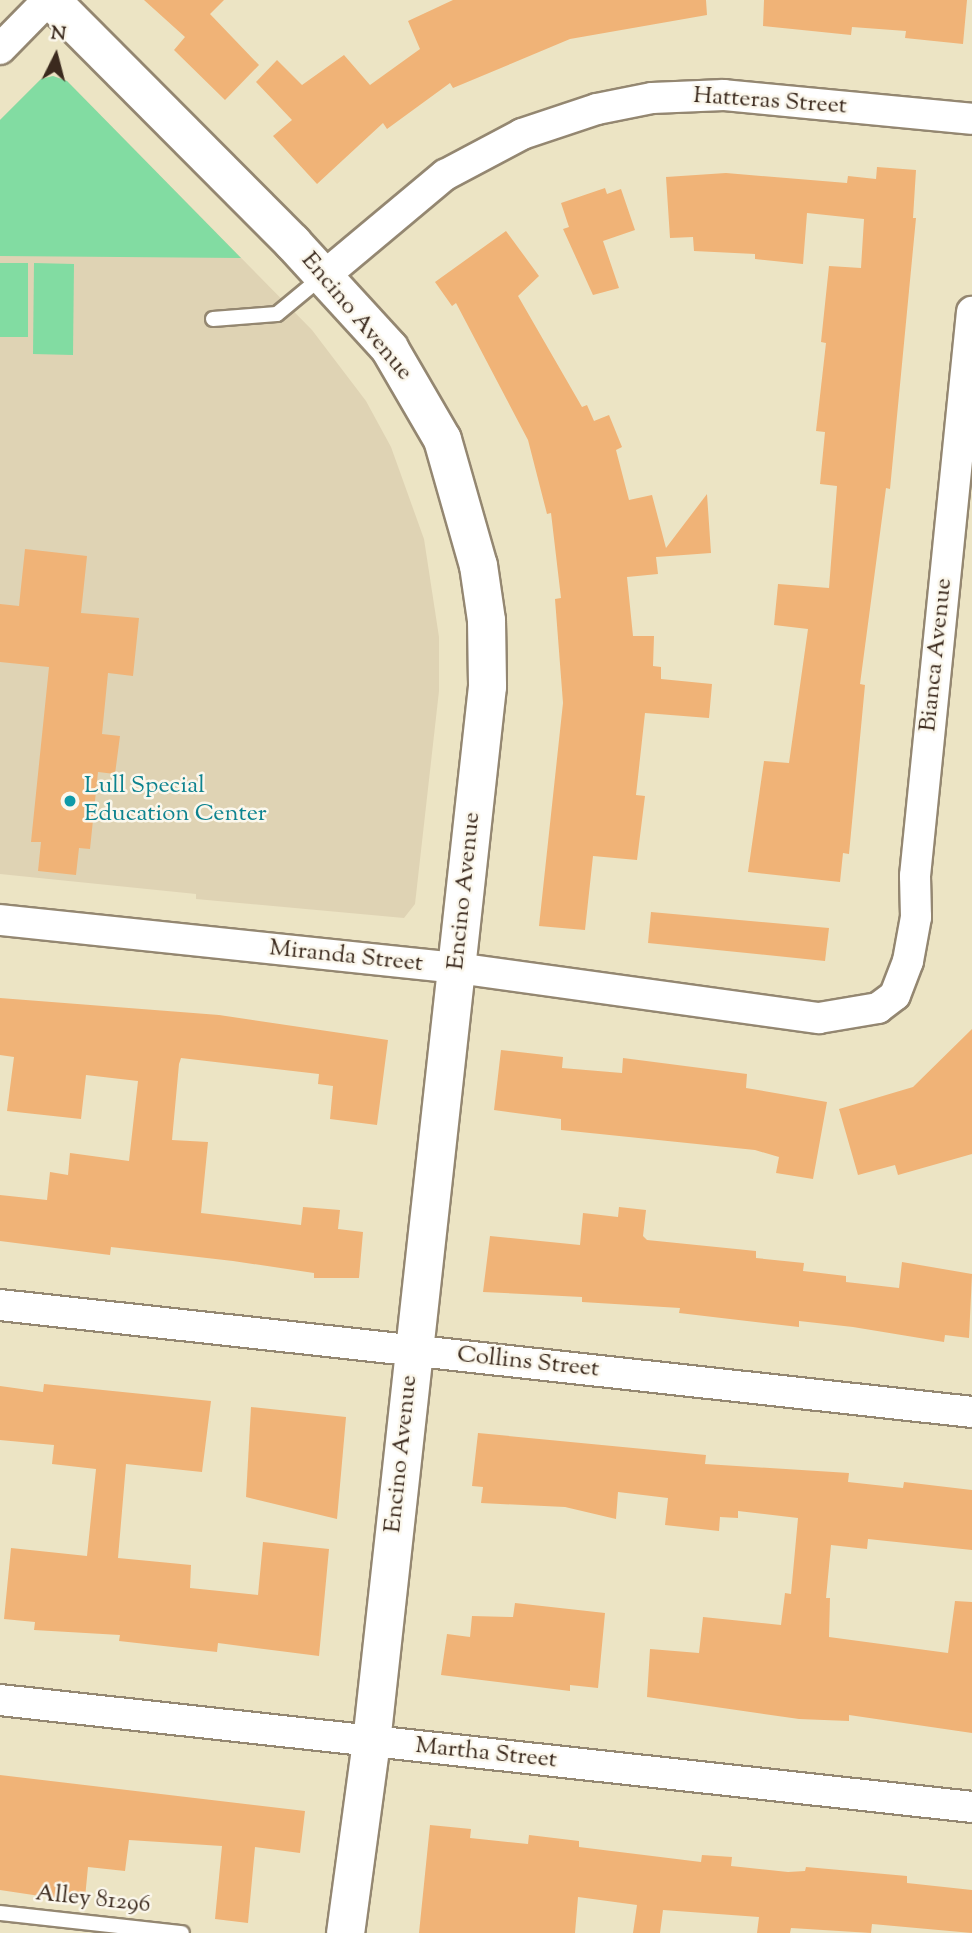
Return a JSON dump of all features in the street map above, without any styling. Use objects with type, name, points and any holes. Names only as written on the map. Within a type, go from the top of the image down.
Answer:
[{"type":"street","points":[[0,49],[50,0]]},
{"type":"street","name":"Encino Avenue","points":[[50,0],[324,275],[389,348],[420,394],[463,499],[478,565],[486,620],[487,685],[371,1741],[345,1933]]},
{"type":"street","name":"Hatteras Street","points":[[324,275],[445,175],[522,134],[597,109],[652,98],[724,95],[972,119]]},
{"type":"street","name":"Bianca Avenue","points":[[895,995],[908,961],[916,917],[915,876],[972,312]]},
{"type":"street","name":"Miranda Street","points":[[0,920],[457,968],[819,1018],[878,1008],[895,995]]},
{"type":"street","name":"Collins Street","points":[[0,1305],[972,1412]]},
{"type":"street","name":"Martha Street","points":[[0,1700],[972,1807]]},
{"type":"lane","points":[[213,319],[277,314],[324,275]]},
{"type":"lane","name":"Alley 81296","points":[[0,1913],[182,1933]]},
{"type":"shaded area","points":[[53,76],[67,81],[312,330],[366,401],[391,447],[424,539],[439,637],[439,691],[415,904],[404,918],[196,899],[196,894],[0,874],[0,120],[41,79]]},
{"type":"green space","points":[[53,76],[67,81],[241,258],[0,256],[0,120],[41,79]]},
{"type":"green space","points":[[0,263],[28,263],[28,337],[0,337]]},
{"type":"green space","points":[[34,263],[74,264],[73,355],[33,354]]},
{"type":"building","points":[[144,0],[224,0],[210,14],[259,65],[225,100],[174,50],[185,37]]},
{"type":"building","points":[[453,0],[706,0],[707,15],[570,39],[453,88],[450,83],[387,129],[383,123],[317,184],[273,136],[292,120],[256,82],[277,60],[302,85],[344,55],[370,85],[420,49],[408,21]]},
{"type":"building","points":[[764,0],[967,0],[963,44],[905,38],[906,31],[852,27],[851,35],[763,26]]},
{"type":"building","points":[[877,167],[916,170],[913,218],[916,218],[890,489],[886,488],[860,684],[865,685],[849,854],[843,853],[840,882],[748,872],[764,761],[789,763],[808,629],[774,625],[778,584],[829,588],[837,486],[820,484],[825,432],[816,431],[826,343],[821,342],[829,266],[861,268],[864,219],[807,213],[803,264],[755,259],[755,254],[694,251],[693,237],[670,238],[666,177],[726,173],[847,183],[848,176],[876,179]]},
{"type":"building","points":[[605,188],[607,194],[621,189],[635,230],[603,241],[619,288],[593,295],[563,229],[569,227],[561,203]]},
{"type":"building","points":[[506,231],[539,276],[518,296],[582,407],[587,405],[594,421],[609,415],[622,447],[616,450],[629,500],[652,495],[666,548],[707,494],[711,553],[656,557],[658,574],[627,577],[633,636],[654,636],[653,666],[661,667],[661,679],[712,684],[709,718],[645,713],[636,795],[645,796],[637,860],[593,856],[585,930],[539,926],[563,703],[555,599],[561,598],[551,513],[547,514],[528,440],[456,303],[452,306],[435,282]]},
{"type":"building","points":[[25,549],[87,556],[81,613],[139,618],[133,676],[108,673],[102,734],[120,736],[115,774],[98,772],[90,849],[79,848],[76,875],[38,871],[41,842],[31,842],[49,667],[0,662],[0,604],[19,606]]},
{"type":"building","points":[[651,912],[829,928],[825,961],[648,943]]},
{"type":"building","points":[[0,998],[219,1015],[388,1040],[377,1125],[330,1119],[333,1086],[318,1084],[319,1074],[181,1058],[179,1064],[172,1140],[208,1142],[201,1213],[301,1225],[303,1207],[340,1210],[338,1229],[363,1232],[359,1278],[314,1278],[314,1273],[111,1247],[110,1255],[0,1241],[0,1195],[47,1200],[50,1172],[68,1175],[70,1153],[129,1161],[138,1081],[86,1075],[81,1119],[7,1111],[14,1057],[0,1055]]},
{"type":"building","points":[[972,1029],[972,1154],[898,1175],[895,1165],[858,1175],[839,1109],[913,1087]]},
{"type":"building","points":[[501,1050],[563,1057],[562,1068],[622,1073],[623,1058],[747,1074],[746,1088],[827,1102],[813,1179],[776,1173],[779,1157],[755,1150],[561,1130],[561,1119],[494,1110]]},
{"type":"building","points":[[619,1207],[646,1210],[643,1236],[647,1240],[756,1251],[756,1258],[804,1263],[803,1271],[846,1276],[846,1282],[899,1288],[902,1262],[972,1274],[969,1338],[945,1335],[944,1342],[799,1321],[799,1327],[679,1313],[680,1308],[582,1302],[582,1297],[483,1292],[490,1236],[580,1245],[583,1213],[618,1217]]},
{"type":"building","points":[[44,1384],[211,1401],[202,1472],[126,1464],[118,1558],[191,1565],[190,1588],[258,1595],[263,1542],[329,1549],[319,1656],[218,1643],[217,1652],[119,1641],[120,1635],[34,1630],[35,1622],[4,1619],[11,1548],[87,1556],[96,1469],[52,1464],[54,1445],[0,1440],[0,1386],[43,1392]]},
{"type":"building","points":[[251,1407],[346,1417],[337,1519],[246,1497]]},
{"type":"building","points":[[478,1433],[706,1455],[705,1464],[849,1473],[848,1482],[903,1488],[904,1482],[972,1490],[972,1550],[868,1539],[867,1549],[831,1545],[826,1598],[830,1598],[829,1637],[948,1653],[955,1601],[972,1602],[972,1733],[849,1715],[849,1721],[799,1719],[647,1697],[650,1649],[699,1653],[703,1617],[781,1625],[785,1593],[791,1594],[798,1518],[738,1511],[738,1518],[720,1517],[719,1531],[665,1525],[668,1498],[618,1492],[616,1519],[565,1507],[481,1503],[483,1487],[472,1486]]},
{"type":"building","points":[[515,1603],[605,1613],[598,1688],[570,1685],[570,1691],[441,1675],[447,1634],[470,1637],[472,1616],[513,1617]]},
{"type":"building","points":[[0,1775],[305,1811],[300,1853],[255,1847],[248,1923],[215,1919],[222,1846],[129,1840],[125,1871],[88,1867],[85,1898],[80,1902],[0,1890]]},
{"type":"building","points":[[430,1825],[471,1829],[470,1838],[528,1844],[529,1835],[579,1841],[579,1847],[701,1862],[702,1855],[732,1857],[731,1866],[788,1872],[805,1871],[806,1867],[907,1876],[907,1883],[972,1890],[972,1933],[872,1924],[871,1933],[791,1928],[790,1933],[757,1933],[759,1917],[663,1910],[660,1933],[633,1933],[637,1905],[578,1897],[575,1933],[419,1933]]},
{"type":"place","name":"Lull Special Education Center","points":[[70,801]]}]
